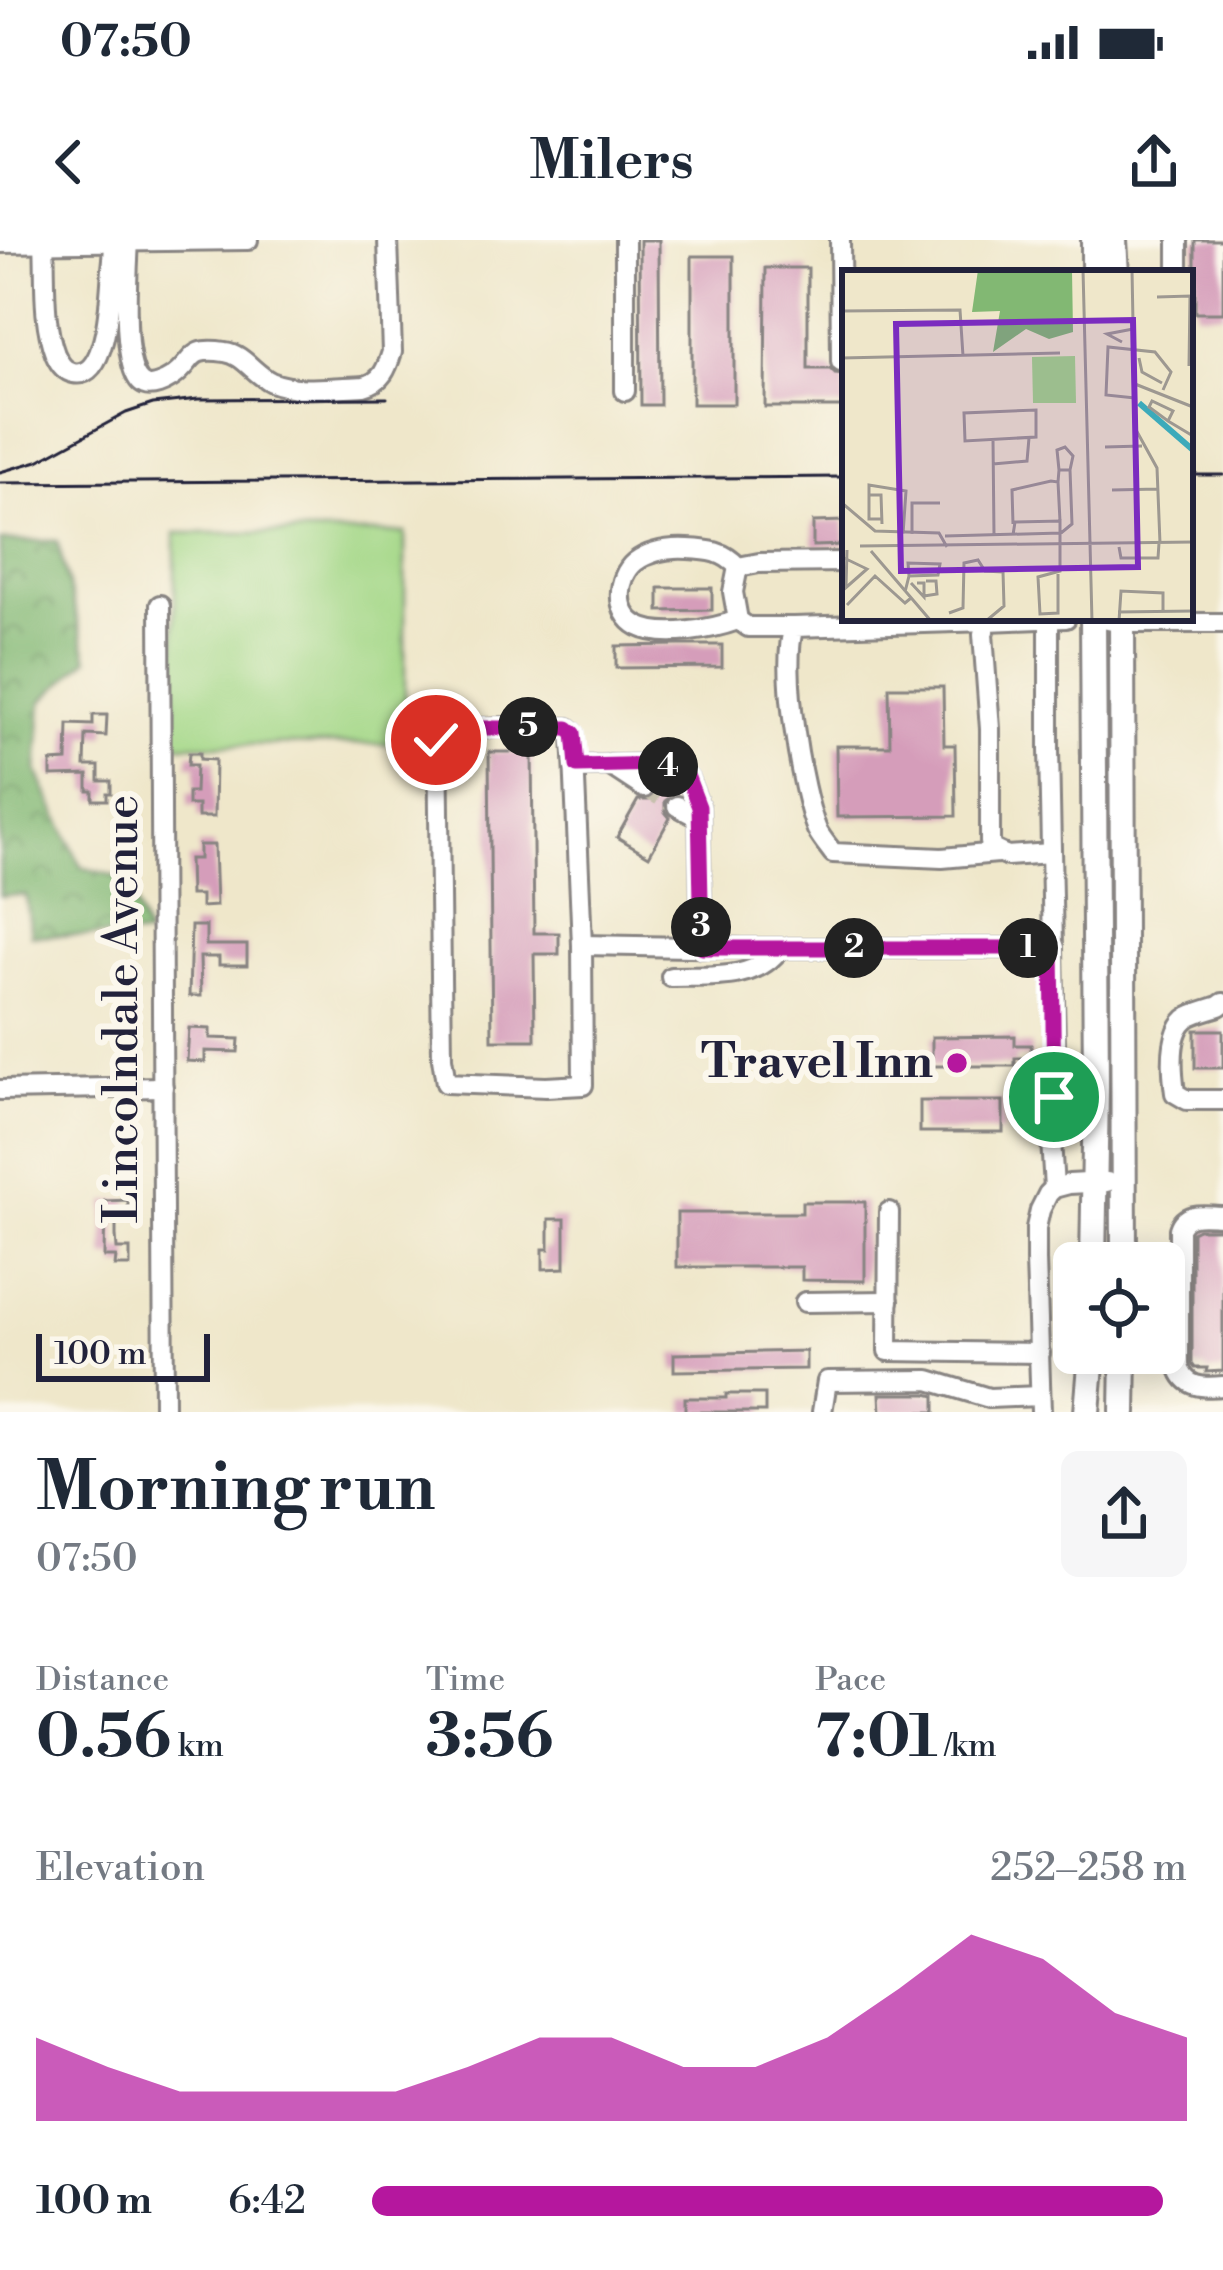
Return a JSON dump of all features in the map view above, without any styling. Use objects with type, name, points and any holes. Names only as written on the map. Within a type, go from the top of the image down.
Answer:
[{"type":"highway","points":[[1114,240],[1116,270]]},
{"type":"highway","points":[[1094,1242],[1109,621]]},
{"type":"highway","points":[[1109,621],[1124,1242]]},
{"type":"highway","points":[[1087,1412],[1091,1374]]},
{"type":"highway","points":[[1094,1374],[1096,1412]]},
{"type":"highway","points":[[1123,1412],[1124,1374]]},
{"type":"street","points":[[0,243],[248,240]]},
{"type":"street","points":[[129,241],[128,334],[132,368],[145,385],[176,376],[189,358],[206,350],[236,354],[252,370],[284,386],[322,387],[371,385],[386,370],[392,352],[388,240]]},
{"type":"street","points":[[625,240],[625,391]]},
{"type":"street","points":[[840,240],[841,362]]},
{"type":"street","points":[[44,242],[51,340],[62,367],[75,374],[95,362],[103,343],[114,242]]},
{"type":"street","points":[[738,567],[728,555],[669,548],[635,562],[625,572],[621,589],[622,606],[639,627],[680,631],[738,620]]},
{"type":"street","points":[[738,567],[842,562]]},
{"type":"street","points":[[738,567],[733,592],[738,620],[748,627],[989,621],[983,634],[990,729],[990,842],[998,854]]},
{"type":"street","name":"Lincolndale Avenue","points":[[160,604],[164,1412]]},
{"type":"street","points":[[1049,621],[1054,1189]]},
{"type":"street","points":[[1185,621],[1223,622]]},
{"type":"street","points":[[794,627],[790,663],[800,762],[818,832],[833,853],[942,858],[1052,853]]},
{"type":"street","points":[[568,728],[574,733],[582,945],[584,1085],[446,1083],[437,730],[568,728]]},
{"type":"street","points":[[577,766],[664,764],[688,778],[699,807],[702,948]]},
{"type":"street","points":[[609,765],[644,788]]},
{"type":"street","points":[[677,806],[699,818]]},
{"type":"street","points":[[582,945],[1052,948]]},
{"type":"street","points":[[671,977],[735,976],[772,959],[780,948]]},
{"type":"street","points":[[1223,1003],[1187,1017],[1176,1029],[1174,1082],[1175,1093],[1187,1100],[1223,1100]]},
{"type":"street","points":[[0,1090],[163,1087]]},
{"type":"street","points":[[822,1412],[827,1381],[929,1380],[989,1405],[1041,1404],[1036,1228],[1043,1201],[1054,1189],[1070,1184],[1124,1182]]},
{"type":"street","points":[[890,1212],[888,1351],[1040,1353]]},
{"type":"street","points":[[1223,1216],[1189,1216],[1182,1221],[1179,1366],[1190,1384],[1223,1386]]},
{"type":"street","points":[[805,1302],[889,1301]]},
{"type":"green space","points":[[175,533],[405,533],[405,744],[175,745]]},
{"type":"green space","points":[[0,541],[57,541],[88,659],[42,701],[37,771],[81,867],[126,879],[147,936],[31,935],[26,895],[0,896]]},
{"type":"building","points":[[640,240],[659,240],[660,405],[641,405]]},
{"type":"building","points":[[1195,240],[1223,240],[1223,313],[1195,313]]},
{"type":"building","points":[[692,256],[734,256],[734,404],[692,404]]},
{"type":"building","points":[[766,268],[808,268],[808,369],[830,369],[842,375],[842,407],[765,407]]},
{"type":"building","points":[[842,521],[842,545],[813,546],[813,522]]},
{"type":"building","points":[[659,588],[712,588],[712,610],[659,611]]},
{"type":"building","points":[[722,645],[722,667],[616,668],[616,646]]},
{"type":"building","points":[[889,687],[943,687],[944,745],[955,745],[956,816],[837,817],[836,746],[890,746]]},
{"type":"building","points":[[93,715],[107,715],[106,736],[86,735],[85,766],[99,766],[99,781],[111,781],[107,800],[93,800],[88,775],[51,776],[51,762],[67,761],[68,724],[93,725]]},
{"type":"building","points":[[489,752],[532,752],[534,933],[559,933],[559,954],[534,954],[535,1040],[492,1040]]},
{"type":"building","points":[[189,753],[215,760],[214,817],[198,817],[198,805],[188,805],[188,792],[195,792],[196,765],[188,765]]},
{"type":"building","points":[[655,781],[676,793],[665,801],[670,818],[649,856],[617,837],[638,800],[655,796]]},
{"type":"building","points":[[199,845],[214,845],[216,906],[201,907],[201,895],[190,895],[189,859],[199,859]]},
{"type":"building","points":[[191,926],[206,926],[206,945],[247,945],[247,965],[219,965],[219,957],[200,957],[201,996],[189,996]]},
{"type":"building","points":[[189,1028],[210,1029],[210,1038],[239,1039],[238,1052],[205,1051],[205,1062],[187,1061]]},
{"type":"building","points":[[1195,1030],[1223,1030],[1223,1068],[1195,1068]]},
{"type":"building","points":[[1015,1036],[1015,1045],[1031,1045],[1031,1058],[1015,1058],[1015,1066],[932,1066],[932,1037]]},
{"type":"building","points":[[920,1101],[1003,1101],[1003,1132],[920,1132]]},
{"type":"building","points":[[128,1200],[128,1216],[116,1216],[116,1236],[117,1249],[130,1249],[130,1266],[115,1266],[116,1257],[104,1257],[105,1201]]},
{"type":"building","points":[[802,1202],[865,1202],[865,1281],[802,1280],[802,1267],[677,1267],[677,1213],[802,1213]]},
{"type":"building","points":[[549,1219],[565,1219],[565,1268],[543,1269]]},
{"type":"building","points":[[1223,1229],[1223,1371],[1206,1372],[1207,1368],[1192,1364],[1192,1232]]},
{"type":"building","points":[[806,1351],[806,1369],[674,1371],[674,1354]]},
{"type":"building","points":[[726,1394],[765,1394],[765,1412],[685,1412],[685,1398],[726,1398]]},
{"type":"building","points":[[880,1394],[935,1396],[935,1412],[881,1412]]},
{"type":"tunnel","points":[[644,788],[677,806]]},
{"type":"railway","points":[[0,472],[38,461],[126,413],[153,404],[198,399],[387,398]]},
{"type":"railway","points":[[1193,475],[1223,475]]},
{"type":"railway","points":[[0,483],[842,477]]},
{"type":"place","name":"Travel Inn","points":[[957,1063]]},
{"type":"route","points":[[436,740],[437,730],[444,728],[568,728],[574,733],[577,766],[664,764],[688,778],[699,807],[702,948],[1052,948],[1054,1097]]}]
